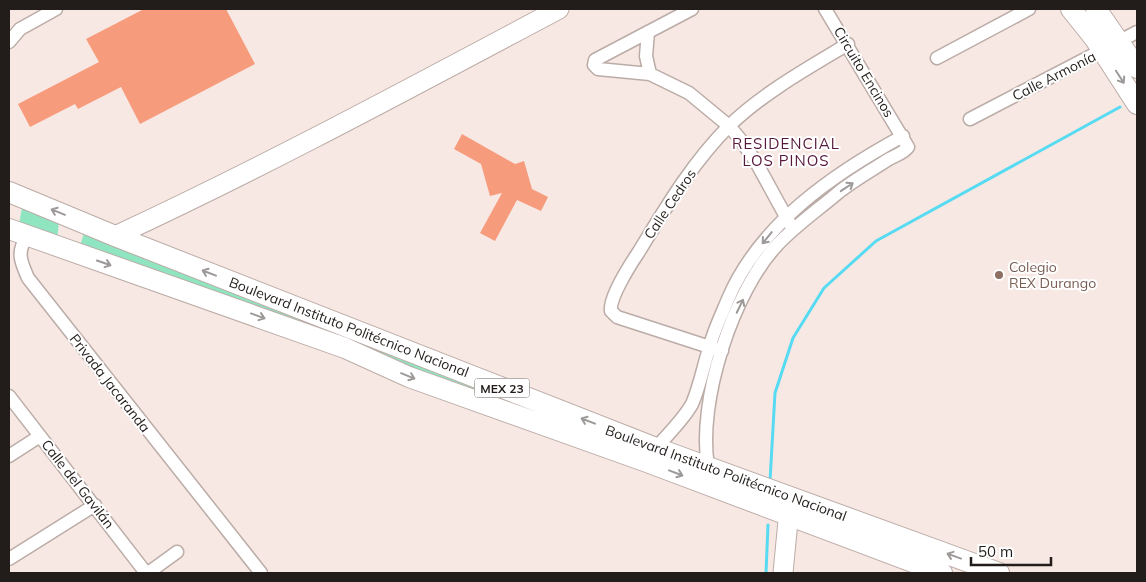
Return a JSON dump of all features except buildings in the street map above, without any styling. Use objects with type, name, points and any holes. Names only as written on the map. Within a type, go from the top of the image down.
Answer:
[{"type":"main road","points":[[1071,9],[1137,68]]},
{"type":"main road","points":[[1096,9],[1137,104]]},
{"type":"main road","name":"Boulevard Instituto Politécnico Nacional","points":[[9,192],[652,455],[708,466],[789,505],[942,573]]},
{"type":"main road","name":"Boulevard Instituto Politécnico Nacional","points":[[18,233],[345,348],[409,376],[652,455],[789,505],[1000,573]]},
{"type":"street","points":[[9,39],[20,29],[56,9]]},
{"type":"street","points":[[115,236],[313,140],[559,9]]},
{"type":"street","points":[[692,9],[595,60],[594,65],[598,69],[650,74],[689,93],[729,126],[756,162],[794,230]]},
{"type":"street","name":"Circuito Encinos","points":[[825,9],[903,136]]},
{"type":"street","points":[[937,58],[1029,9]]},
{"type":"street","points":[[648,32],[646,56],[650,74]]},
{"type":"street","name":"Calle Armonía","points":[[970,119],[1137,32]]},
{"type":"street","name":"Calle Cedros","points":[[722,351],[617,317],[611,311],[610,306],[631,263],[674,193],[729,126],[786,83],[848,44]]},
{"type":"street","points":[[652,455],[705,390],[738,308],[751,284],[778,245],[841,191],[907,149],[908,147],[903,136],[845,170],[786,218],[772,232],[741,274],[729,297],[709,347],[705,390],[705,451],[708,466]]},
{"type":"street","name":"Privada Jacaranda","points":[[18,233],[21,246],[20,258],[28,278],[261,573]]},
{"type":"street","name":"Calle del Gavilán","points":[[9,396],[147,573]]},
{"type":"street","points":[[684,416],[706,425]]},
{"type":"street","points":[[9,456],[40,436]]},
{"type":"street","points":[[9,559],[95,505]]},
{"type":"street","points":[[783,573],[789,505]]},
{"type":"street","points":[[147,573],[177,552]]},
{"type":"green space","points":[[22,208],[59,222],[57,241],[19,224]]},
{"type":"green space","points":[[84,233],[631,444],[627,452],[80,246]]},
{"type":"waterway","points":[[770,481],[775,393],[793,338],[824,288],[876,241],[1120,107]]},
{"type":"waterway","points":[[766,573],[768,525]]},
{"type":"place","name":"Colegio REX Durango","points":[[999,275]]},
{"type":"district","name":"RESIDENCIAL LOS PINOS","points":[[786,152]]}]
